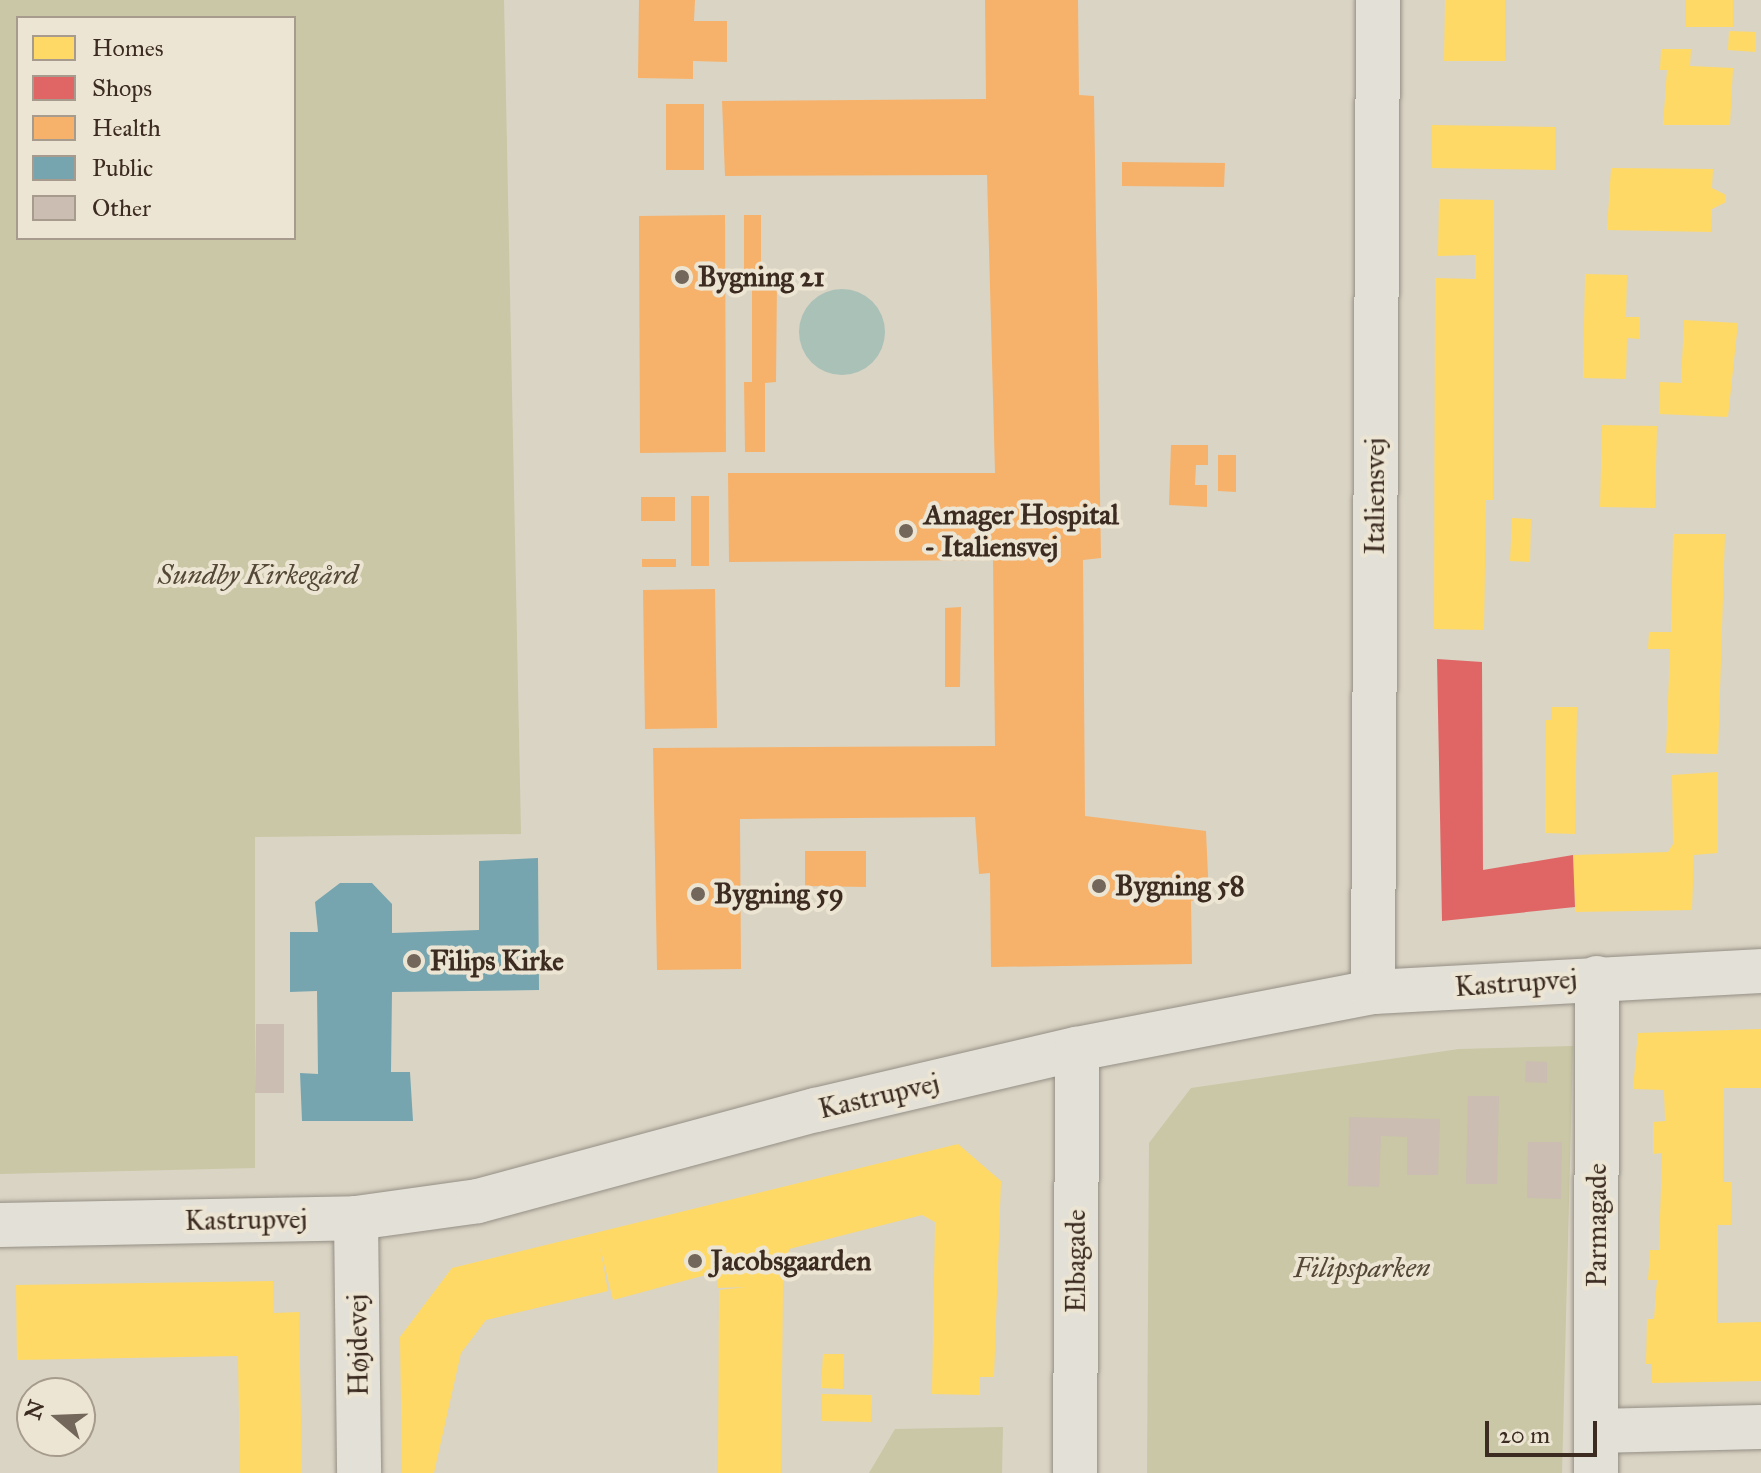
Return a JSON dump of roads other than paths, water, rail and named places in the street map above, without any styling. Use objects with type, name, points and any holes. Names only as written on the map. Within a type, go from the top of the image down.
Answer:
[{"type":"street","name":"Italiensvej","points":[[1373,992],[1378,0]]},
{"type":"street","name":"Kastrupvej","points":[[0,1225],[356,1218],[478,1201],[816,1110],[1077,1049],[1373,992],[1761,971]]},
{"type":"street","name":"Parmagade","points":[[1597,978],[1597,1452]]},
{"type":"street","name":"Elbagade","points":[[1075,1473],[1077,1049]]},
{"type":"street","name":"Højdevej","points":[[356,1218],[359,1473]]},
{"type":"street","points":[[1597,1452],[1761,1427]]},
{"type":"place","name":"Bygning 21","points":[[682,277]]},
{"type":"place","name":"Amager Hospital - Italiensvej","points":[[906,531]]},
{"type":"place","name":"Bygning 58","points":[[1099,886]]},
{"type":"place","name":"Bygning 59","points":[[698,894]]},
{"type":"place","name":"Filips Kirke","points":[[414,961]]},
{"type":"place","name":"Jacobsgaarden","points":[[695,1261]]},
{"type":"park label","name":"Sundby Kirkegård","points":[[258,575]]},
{"type":"park label","name":"Filipsparken","points":[[1362,1268]]}]
